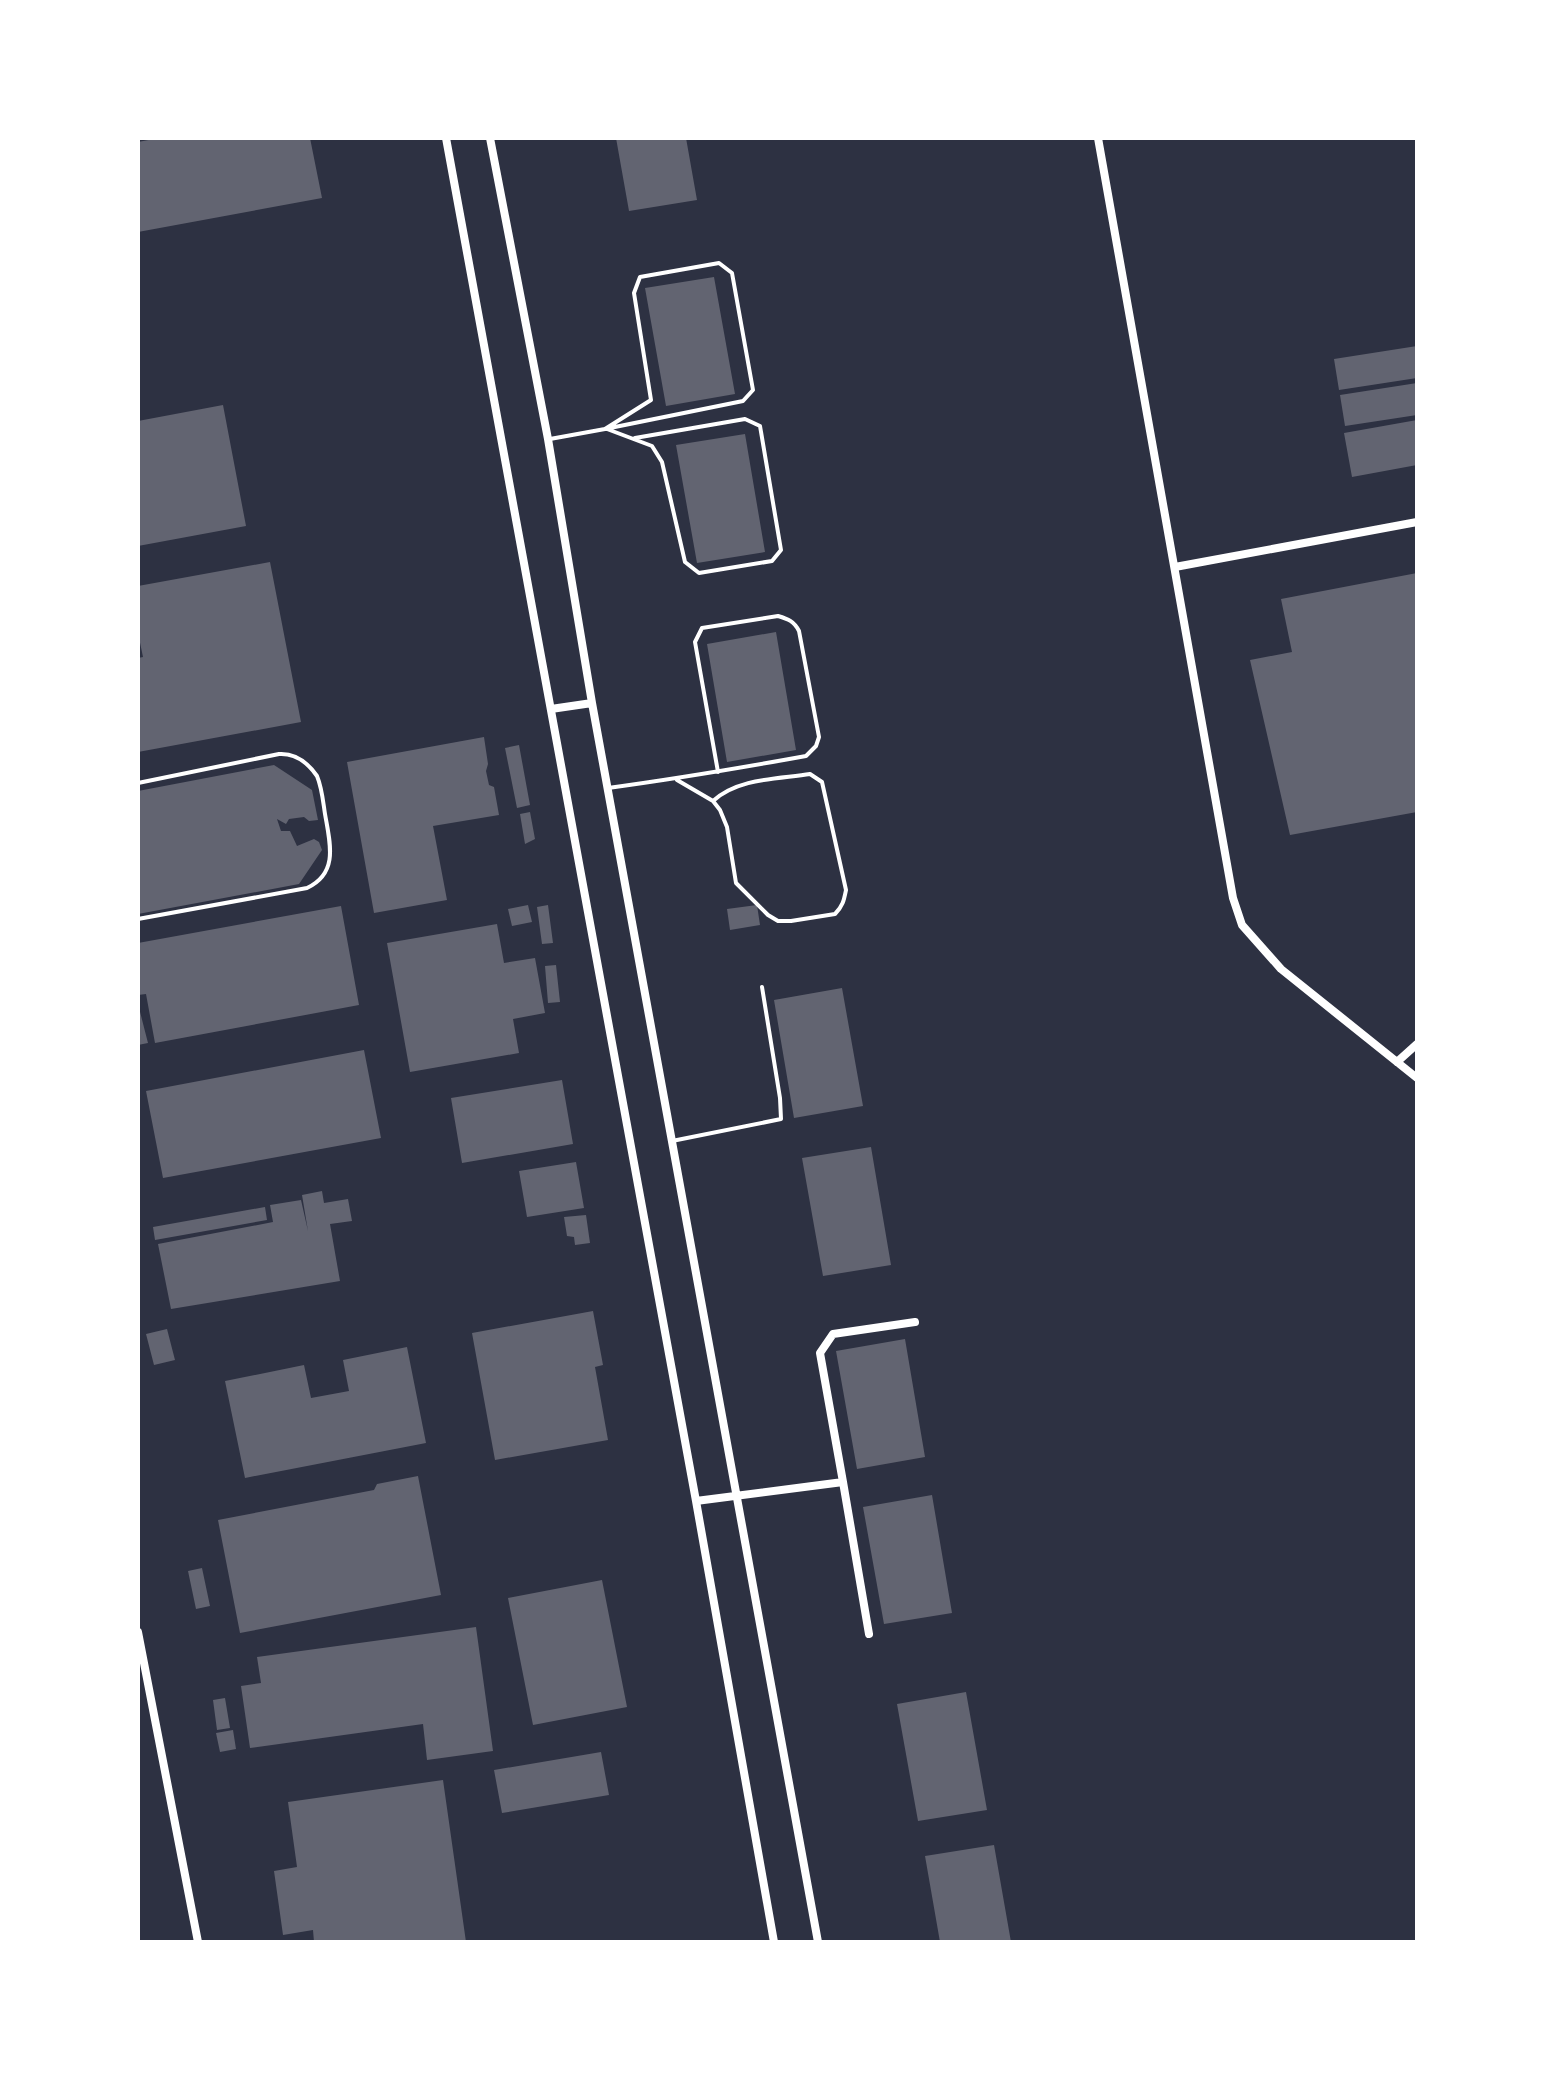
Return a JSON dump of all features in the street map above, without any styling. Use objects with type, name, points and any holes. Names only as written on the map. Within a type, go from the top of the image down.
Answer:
[{"type":"street","points":[[446,138],[774,1942]]},
{"type":"street","points":[[490,138],[548,439],[592,703],[818,1942]]},
{"type":"street","points":[[1098,138],[1233,898],[1242,925],[1281,969],[1417,1078]]},
{"type":"street","points":[[1175,567],[1417,522]]},
{"type":"street","points":[[551,709],[592,703]]},
{"type":"street","points":[[1397,1062],[1417,1044]]},
{"type":"street","points":[[869,1634],[820,1353],[833,1334],[915,1322]]},
{"type":"street","points":[[696,1501],[843,1482]]},
{"type":"street","points":[[138,1632],[198,1942]]},
{"type":"lane","points":[[548,439],[605,429],[743,401],[753,390],[732,273],[719,263],[640,277],[634,293],[651,400],[605,429]]},
{"type":"lane","points":[[605,429],[652,446],[662,462],[685,562],[699,573],[772,561],[781,550],[760,426],[745,419],[635,438]]},
{"type":"lane","points":[[608,788],[675,779],[718,772],[806,756],[816,746],[819,737],[799,631],[795,623],[787,618],[778,616],[702,628],[697,635],[695,642],[718,772]]},
{"type":"lane","points":[[138,783],[279,754],[294,755],[317,776],[331,850],[323,878],[307,888],[138,919]]},
{"type":"lane","points":[[675,779],[713,801],[720,810],[727,827],[736,883],[768,915],[778,921],[791,921],[835,914],[844,903],[846,890],[819,778],[810,774],[744,784],[720,794],[713,801]]},
{"type":"lane","points":[[672,1141],[781,1119],[762,987]]},
{"type":"building","points":[[159,138],[310,138],[322,198],[138,232],[138,142]]},
{"type":"building","points":[[616,138],[686,138],[697,200],[629,211]]},
{"type":"building","points":[[714,277],[735,394],[666,406],[645,288]]},
{"type":"building","points":[[1417,346],[1417,378],[1339,390],[1334,359]]},
{"type":"building","points":[[1417,383],[1417,415],[1345,426],[1340,395]]},
{"type":"building","points":[[223,405],[246,526],[138,546],[138,421]]},
{"type":"building","points":[[1417,420],[1417,465],[1352,477],[1344,433]]},
{"type":"building","points":[[745,434],[765,552],[697,563],[676,445]]},
{"type":"building","points":[[270,562],[301,722],[138,752],[138,658],[143,657],[138,633],[138,586]]},
{"type":"building","points":[[1417,573],[1417,812],[1290,835],[1250,660],[1292,652],[1281,599]]},
{"type":"building","points":[[776,632],[796,750],[727,762],[707,644]]},
{"type":"building","points":[[484,737],[488,764],[486,771],[489,785],[494,787],[499,815],[433,826],[447,900],[374,913],[347,762]]},
{"type":"building","points":[[519,745],[530,805],[517,808],[505,748]]},
{"type":"building","points":[[274,765],[312,790],[318,820],[309,821],[304,817],[289,819],[286,824],[277,819],[281,831],[290,831],[297,846],[314,839],[322,850],[299,884],[138,914],[138,791]]},
{"type":"building","points":[[530,812],[535,839],[525,844],[520,814]]},
{"type":"building","points":[[528,905],[532,922],[512,926],[508,909]]},
{"type":"building","points":[[548,905],[553,943],[542,944],[537,907]]},
{"type":"building","points":[[757,905],[760,925],[730,930],[727,909]]},
{"type":"building","points":[[341,906],[359,1005],[155,1043],[146,994],[138,995],[138,943]]},
{"type":"building","points":[[497,924],[504,963],[535,958],[545,1013],[513,1019],[519,1053],[410,1072],[387,943]]},
{"type":"building","points":[[556,965],[560,1002],[548,1003],[545,966]]},
{"type":"building","points":[[842,988],[863,1106],[794,1118],[774,1000]]},
{"type":"building","points":[[138,1004],[148,1043],[138,1045]]},
{"type":"building","points":[[364,1050],[381,1138],[163,1178],[146,1091]]},
{"type":"building","points":[[562,1080],[573,1144],[462,1163],[451,1098]]},
{"type":"building","points":[[871,1147],[891,1265],[823,1276],[802,1158]]},
{"type":"building","points":[[576,1162],[584,1208],[527,1217],[519,1171]]},
{"type":"building","points":[[322,1191],[324,1203],[348,1199],[352,1221],[330,1224],[340,1281],[171,1309],[158,1244],[273,1222],[270,1205],[301,1200],[308,1231],[302,1195]]},
{"type":"building","points":[[265,1207],[267,1220],[155,1240],[153,1227]]},
{"type":"building","points":[[586,1215],[590,1243],[575,1245],[574,1237],[567,1236],[564,1217]]},
{"type":"building","points":[[593,1311],[603,1365],[595,1367],[608,1440],[495,1460],[472,1333]]},
{"type":"building","points":[[167,1329],[175,1360],[154,1365],[146,1334]]},
{"type":"building","points":[[905,1339],[925,1457],[857,1469],[836,1351]]},
{"type":"building","points":[[407,1347],[426,1443],[245,1478],[225,1381],[304,1365],[311,1398],[349,1391],[343,1360]]},
{"type":"building","points":[[418,1476],[441,1595],[240,1633],[218,1520],[374,1490],[377,1484]]},
{"type":"building","points":[[932,1495],[952,1613],[884,1624],[863,1507]]},
{"type":"building","points":[[202,1568],[210,1606],[196,1609],[188,1571]]},
{"type":"building","points":[[602,1580],[627,1707],[533,1725],[508,1598]]},
{"type":"building","points":[[476,1627],[493,1751],[427,1760],[423,1724],[250,1748],[241,1686],[261,1683],[257,1657]]},
{"type":"building","points":[[966,1692],[987,1810],[918,1821],[897,1704]]},
{"type":"building","points":[[225,1698],[230,1728],[217,1730],[213,1700]]},
{"type":"building","points":[[233,1730],[236,1749],[220,1752],[216,1733]]},
{"type":"building","points":[[601,1752],[609,1795],[502,1813],[494,1770]]},
{"type":"building","points":[[443,1780],[466,1942],[314,1942],[313,1930],[283,1935],[274,1871],[297,1867],[288,1802]]},
{"type":"building","points":[[994,1845],[1011,1942],[940,1942],[925,1856]]}]
